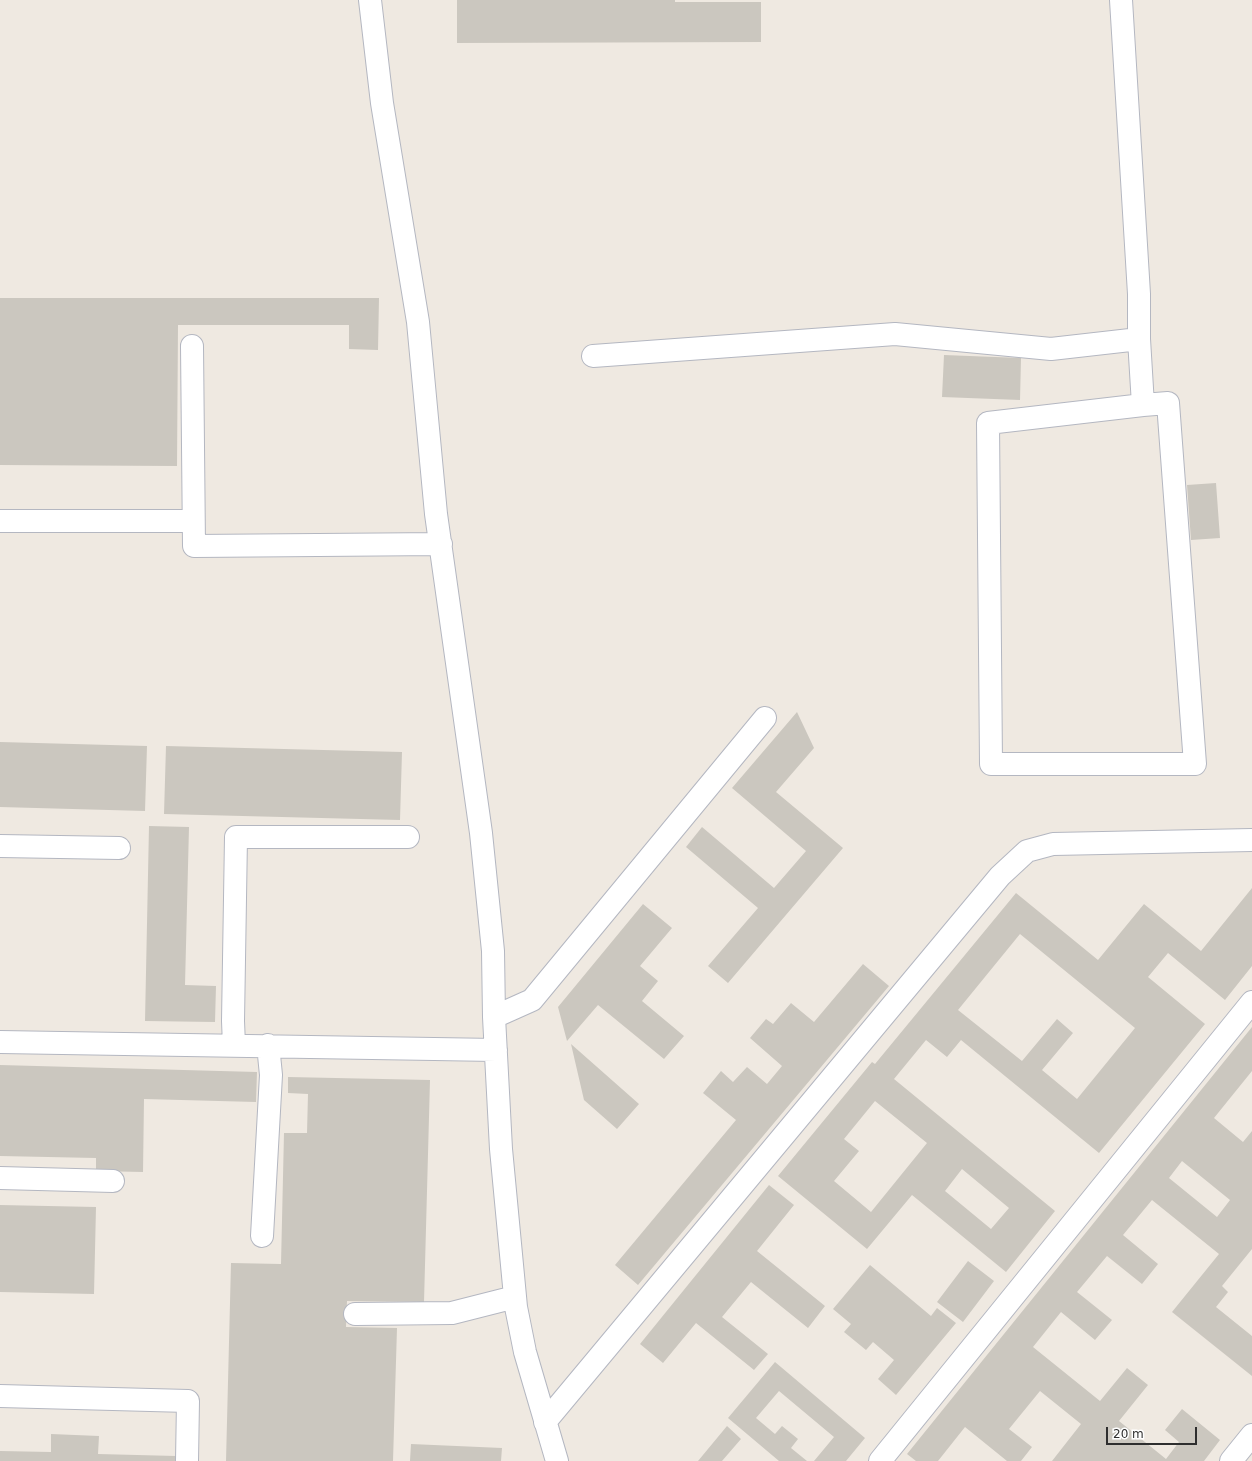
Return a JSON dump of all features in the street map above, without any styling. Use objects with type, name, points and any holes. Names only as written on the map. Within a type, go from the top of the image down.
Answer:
[{"type":"lane","points":[[370,0],[382,103],[418,322],[436,514],[481,833],[493,951],[494,1017],[501,1149],[515,1297],[525,1352],[556,1461]]},
{"type":"lane","points":[[1121,0],[1139,294],[1139,339],[1144,405]]},
{"type":"lane","points":[[593,356],[895,334],[1051,349],[1139,339]]},
{"type":"lane","points":[[192,346],[194,546],[441,544]]},
{"type":"lane","points":[[1168,404],[1195,764],[991,764],[988,423],[1144,405],[1168,404]]},
{"type":"lane","points":[[0,521],[194,521]]},
{"type":"lane","points":[[494,1017],[532,1000],[765,718]]},
{"type":"lane","points":[[234,1045],[233,1021],[236,837],[408,837]]},
{"type":"lane","points":[[545,1422],[1000,876],[1027,851],[1053,844],[1252,840]]},
{"type":"lane","points":[[0,846],[119,848]]},
{"type":"lane","points":[[880,1461],[1252,1002]]},
{"type":"lane","points":[[0,1042],[496,1050]]},
{"type":"lane","points":[[262,1236],[271,1074],[268,1046]]},
{"type":"lane","points":[[0,1178],[114,1181]]},
{"type":"lane","points":[[355,1314],[452,1313],[515,1297]]},
{"type":"lane","points":[[0,1396],[188,1401],[187,1461]]},
{"type":"lane","points":[[1231,1461],[1252,1435]]},
{"type":"building","points":[[457,0],[675,0],[675,2],[761,2],[761,42],[457,43]]},
{"type":"building","points":[[0,298],[379,298],[378,350],[349,349],[349,325],[178,325],[177,466],[0,465]]},
{"type":"building","points":[[944,355],[1021,358],[1020,400],[942,397]]},
{"type":"building","points":[[1216,483],[1220,538],[1191,540],[1187,485]]},
{"type":"building","points":[[797,712],[814,748],[776,792],[843,848],[728,983],[708,966],[758,908],[686,847],[702,827],[774,888],[806,851],[732,788]]},
{"type":"building","points":[[0,742],[147,746],[145,811],[0,807]]},
{"type":"building","points":[[166,746],[402,752],[400,820],[164,814]]},
{"type":"building","points":[[149,826],[189,827],[185,985],[216,986],[215,1022],[145,1021]]},
{"type":"building","points":[[1252,888],[1252,966],[1225,1000],[1168,953],[1148,977],[1205,1024],[1099,1153],[961,1040],[947,1057],[926,1040],[894,1079],[1055,1211],[1006,1272],[912,1195],[867,1249],[778,1176],[872,1062],[875,1064],[1016,893],[1098,960],[1144,904],[1201,951]],"holes":[[[1020,934],[1135,1028],[1077,1099],[1042,1070],[1073,1033],[1057,1019],[1022,1061],[958,1010]],[[875,1101],[927,1143],[871,1212],[834,1181],[859,1151],[844,1139]],[[962,1169],[1009,1208],[991,1229],[945,1191]]]},
{"type":"building","points":[[643,904],[672,928],[640,966],[658,981],[642,1001],[684,1036],[664,1059],[598,1005],[567,1041],[558,1007]]},
{"type":"building","points":[[863,964],[889,986],[638,1285],[615,1265],[736,1120],[703,1093],[721,1071],[733,1082],[747,1067],[767,1084],[782,1066],[750,1038],[766,1019],[773,1024],[791,1003],[814,1022]]},
{"type":"building","points":[[1252,1027],[1252,1071],[1214,1118],[1243,1142],[1252,1131],[1252,1249],[1222,1286],[1228,1292],[1216,1307],[1252,1336],[1252,1376],[1172,1312],[1219,1254],[1152,1200],[1123,1235],[1158,1264],[1142,1284],[1107,1256],[1077,1292],[1112,1320],[1095,1340],[1061,1312],[1033,1347],[1100,1401],[1127,1368],[1148,1385],[1119,1421],[1166,1459],[1179,1442],[1165,1430],[1182,1409],[1220,1440],[1204,1461],[1052,1461],[1081,1424],[1040,1391],[1009,1429],[1032,1447],[1021,1461],[1007,1461],[965,1427],[938,1461],[916,1461],[907,1454]],"holes":[[[1182,1161],[1230,1200],[1217,1217],[1169,1178]]]},
{"type":"building","points":[[571,1044],[639,1104],[617,1129],[584,1100]]},
{"type":"building","points":[[0,1065],[257,1072],[256,1102],[144,1099],[143,1172],[96,1171],[96,1158],[0,1156]]},
{"type":"building","points":[[288,1077],[430,1080],[424,1302],[347,1301],[346,1327],[397,1328],[393,1461],[226,1461],[231,1263],[281,1264],[284,1133],[307,1133],[308,1094],[288,1093]]},
{"type":"building","points":[[769,1185],[794,1205],[757,1251],[825,1306],[808,1328],[751,1282],[722,1317],[768,1354],[754,1370],[696,1323],[663,1363],[640,1344]]},
{"type":"building","points":[[0,1205],[96,1207],[94,1294],[0,1292]]},
{"type":"building","points":[[968,1261],[994,1281],[963,1322],[937,1302]]},
{"type":"building","points":[[870,1265],[931,1316],[937,1308],[956,1323],[896,1395],[878,1379],[894,1360],[873,1342],[866,1350],[844,1332],[851,1324],[833,1309]]},
{"type":"building","points":[[775,1362],[865,1438],[846,1461],[814,1461],[834,1437],[779,1391],[756,1418],[775,1434],[782,1426],[798,1439],[791,1448],[807,1461],[779,1461],[728,1418]]},
{"type":"building","points":[[727,1426],[741,1439],[722,1461],[698,1461]]},
{"type":"building","points":[[51,1434],[99,1436],[98,1454],[176,1456],[176,1461],[0,1461],[0,1451],[51,1452]]},
{"type":"building","points":[[411,1444],[502,1448],[501,1461],[410,1461]]}]
